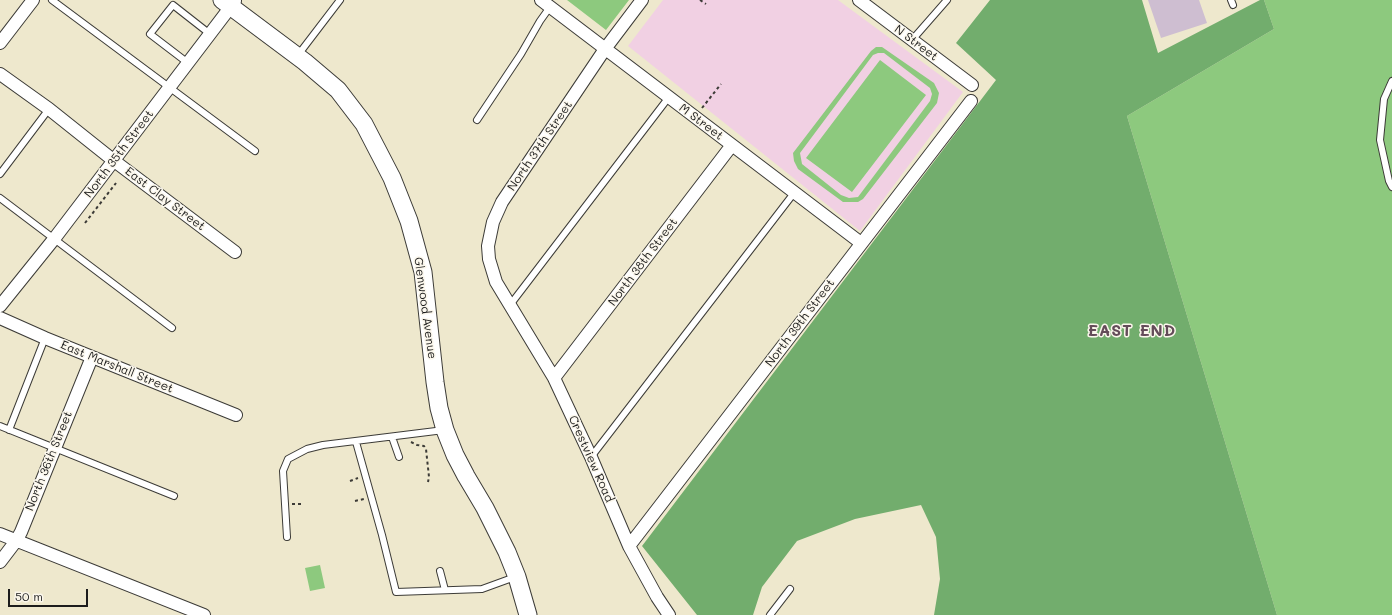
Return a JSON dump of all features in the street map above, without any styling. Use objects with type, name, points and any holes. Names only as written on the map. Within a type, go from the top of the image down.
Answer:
[{"type":"street","points":[[0,43],[33,0]]},
{"type":"street","name":"North 37th Street","points":[[510,305],[496,282],[489,259],[488,246],[493,222],[502,202],[605,49],[642,0]]},
{"type":"street","name":"N Street","points":[[859,0],[972,85]]},
{"type":"street","name":"North 35th Street","points":[[0,306],[54,239],[113,160],[170,88],[210,34],[229,2]]},
{"type":"street","name":"Glenwood Avenue","points":[[229,2],[338,90],[364,124],[392,178],[409,221],[423,272],[436,389],[445,430],[455,456],[485,508],[506,552],[517,577],[528,615]]},
{"type":"street","name":"M Street","points":[[546,4],[861,244]]},
{"type":"street","name":"East Clay Street","points":[[0,74],[49,109],[113,160],[235,252]]},
{"type":"street","name":"North 39th Street","points":[[629,546],[971,101]]},
{"type":"street","name":"North 38th Street","points":[[554,378],[732,145]]},
{"type":"street","name":"Crestview Road","points":[[510,305],[554,378],[591,457],[629,546],[657,597],[669,615]]},
{"type":"street","name":"East Marshall Street","points":[[0,318],[45,338],[236,414]]},
{"type":"street","name":"North 36th Street","points":[[0,562],[16,541],[92,357]]},
{"type":"street","points":[[0,534],[204,615]]},
{"type":"lane","points":[[52,0],[255,151]]},
{"type":"lane","points":[[297,56],[340,0]]},
{"type":"lane","points":[[912,40],[947,0]]},
{"type":"lane","points":[[477,120],[546,4]]},
{"type":"lane","points":[[188,63],[150,34],[173,5],[210,34]]},
{"type":"lane","points":[[1392,81],[1384,99],[1380,140],[1389,181],[1392,187]]},
{"type":"lane","points":[[510,305],[669,97]]},
{"type":"lane","points":[[0,174],[49,109]]},
{"type":"lane","points":[[591,457],[794,193]]},
{"type":"lane","points":[[0,198],[172,328]]},
{"type":"lane","points":[[9,430],[45,338]]},
{"type":"lane","points":[[0,426],[174,496]]},
{"type":"lane","points":[[287,536],[283,471],[288,459],[307,449],[323,445],[445,430]]},
{"type":"lane","points":[[392,437],[399,457]]},
{"type":"lane","points":[[356,442],[396,592],[482,589],[517,577]]},
{"type":"lane","points":[[440,571],[445,590]]},
{"type":"lane","points":[[770,615],[790,589]]},
{"type":"path","points":[[700,0],[706,4]]},
{"type":"path","points":[[702,108],[721,84]]},
{"type":"path","points":[[85,223],[116,183]]},
{"type":"path","points":[[410,441],[417,445],[424,446],[426,449],[429,478],[428,482]]},
{"type":"path","points":[[350,481],[360,478]]},
{"type":"path","points":[[355,501],[365,498]]},
{"type":"shaded area","points":[[663,0],[838,0],[963,92],[860,231],[628,46]]},
{"type":"shaded area","points":[[1148,0],[1199,0],[1207,23],[1161,38]]},
{"type":"green space","points":[[567,0],[629,0],[606,30]]},
{"type":"green space","points":[[990,0],[1142,0],[1158,53],[1260,0],[1264,0],[1274,29],[1127,116],[1277,615],[934,615],[940,579],[936,537],[921,505],[855,519],[797,541],[762,587],[753,615],[697,615],[642,546],[996,80],[956,43]]},
{"type":"green space","points":[[1264,0],[1392,0],[1392,615],[1277,615],[1127,116],[1274,29]]},
{"type":"green space","points":[[876,47],[882,47],[934,83],[939,93],[937,103],[863,199],[858,202],[843,202],[798,169],[794,161],[793,153],[871,51]],"holes":[[[884,53],[930,88],[932,94],[930,101],[858,197],[849,198],[841,195],[802,164],[800,153],[873,55]]]},
{"type":"green space","points":[[880,60],[926,95],[852,192],[806,158]]},
{"type":"green space","points":[[320,565],[325,588],[310,591],[305,568]]},
{"type":"district","name":"EAST END","points":[[1132,331]]}]
